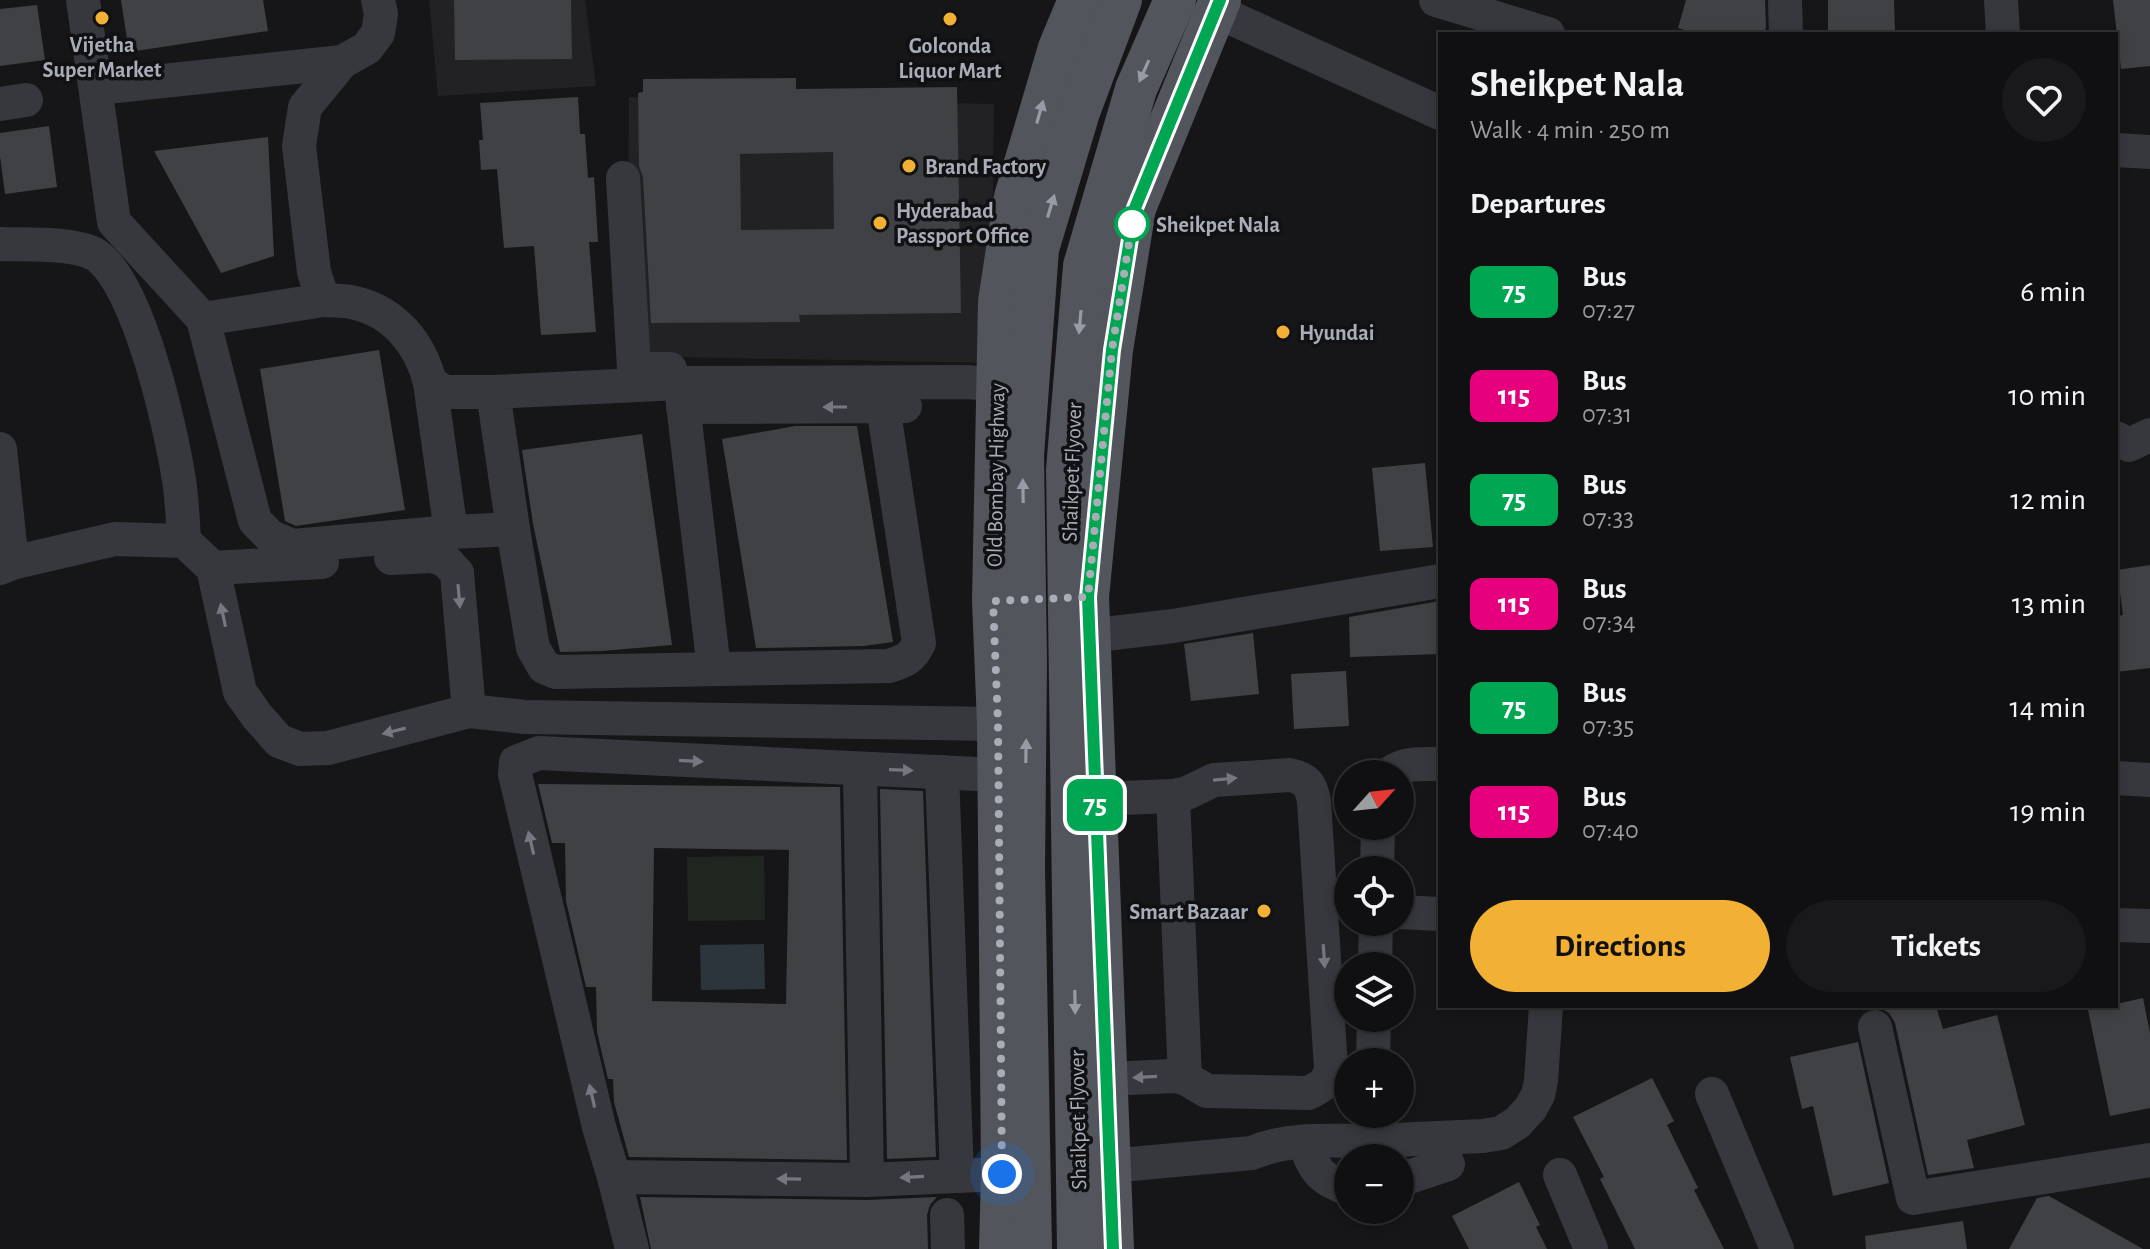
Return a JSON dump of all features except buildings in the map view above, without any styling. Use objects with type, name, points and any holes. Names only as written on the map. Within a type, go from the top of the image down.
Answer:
[{"type":"main road","name":"Old Bombay Highway","points":[[1000,1249],[999,775],[993,601],[999,302],[1015,197],[1059,48],[1079,0]]},
{"type":"main road","name":"Shaikpet Flyover","points":[[1031,1249],[1024,869],[1026,662],[1023,455],[1036,265],[1038,249],[1079,112],[1121,0]]},
{"type":"main road","name":"Shaikpet Flyover","points":[[1078,1249],[1067,470],[1084,266],[1136,89],[1175,0]]},
{"type":"main road","points":[[1113,1249],[1088,616],[1112,350],[1135,208],[1218,5]]},
{"type":"main road","points":[[993,601],[1088,616]]},
{"type":"street","points":[[83,0],[114,222],[203,319],[255,521],[271,537],[293,546],[513,529]]},
{"type":"street","points":[[323,300],[314,272],[299,146],[305,107],[342,62],[367,48],[378,33],[381,14],[378,0]]},
{"type":"street","points":[[1436,0],[1541,32]]},
{"type":"street","points":[[1785,0],[1786,32]]},
{"type":"street","points":[[2001,0],[2003,32]]},
{"type":"street","points":[[1218,5],[1438,112]]},
{"type":"street","points":[[97,88],[342,62]]},
{"type":"street","points":[[2118,150],[2150,152]]},
{"type":"street","points":[[623,178],[634,369],[729,369],[997,383]]},
{"type":"street","points":[[0,244],[81,247],[97,256],[116,277],[146,346],[164,410],[179,481],[184,541]]},
{"type":"street","points":[[203,319],[323,300],[356,303],[383,313],[403,329],[426,363],[451,532]]},
{"type":"street","points":[[430,383],[445,392],[682,395],[883,406],[997,383]]},
{"type":"street","points":[[682,395],[997,383]]},
{"type":"street","points":[[493,392],[533,648],[544,667],[556,672],[889,666],[914,655],[919,643],[883,406]]},
{"type":"street","points":[[682,395],[714,669]]},
{"type":"street","points":[[0,449],[6,566],[115,539],[184,541],[213,568],[240,692],[279,741],[300,749],[328,748],[469,711],[525,717],[998,724]]},
{"type":"street","points":[[213,568],[431,556],[445,560],[457,573],[469,711]]},
{"type":"street","points":[[1088,616],[1173,626],[1438,581]]},
{"type":"street","points":[[632,1249],[595,1111],[515,774],[516,762],[539,753],[999,775]]},
{"type":"street","points":[[1414,764],[1438,764]]},
{"type":"street","points":[[860,770],[867,1180]]},
{"type":"street","points":[[942,772],[957,1176]]},
{"type":"street","points":[[1095,799],[1173,796],[1214,780],[1290,775],[1303,778],[1311,786],[1331,1069],[1329,1079],[1320,1088],[1308,1093],[1207,1091],[1185,1078],[1174,1076],[1106,1079]]},
{"type":"street","points":[[2118,778],[2150,780]]},
{"type":"street","points":[[1173,796],[1185,1078]]},
{"type":"street","points":[[1414,913],[1438,914]]},
{"type":"street","points":[[2118,925],[2150,926]]},
{"type":"street","points":[[1109,1154],[1251,1132],[1270,1145],[1304,1142],[1372,1128],[1483,1136],[1501,1133],[1517,1123],[1538,1095],[1546,1008]]},
{"type":"street","points":[[1875,1027],[1913,1198],[2150,1160]]},
{"type":"street","points":[[1712,1094],[1777,1249]]},
{"type":"street","points":[[1304,1142],[1315,1169],[1334,1183]]},
{"type":"street","points":[[1414,1175],[1448,1164]]},
{"type":"street","points":[[614,1177],[867,1180],[1002,1174]]},
{"type":"street","points":[[1560,1175],[1591,1249]]},
{"type":"street","points":[[947,1215],[948,1249]]},
{"type":"shaded area","points":[[429,0],[585,0],[596,86],[438,96]]},
{"type":"shaded area","points":[[629,97],[994,104],[991,363],[626,356]]},
{"type":"shaded area","points":[[764,856],[765,920],[688,921],[687,857]]},
{"type":"shaded area","points":[[764,944],[765,989],[701,990],[700,945]]},
{"type":"bus line","name":"75","points":[[1113,1249],[1088,597],[1112,350],[1135,208],[1220,0]]},
{"type":"place","name":"Vijetha Super Market","points":[[102,18]]},
{"type":"place","name":"Golconda Liquor Mart","points":[[950,19]]},
{"type":"place","name":"Brand Factory","points":[[909,166]]},
{"type":"place","name":"Hyderabad Passport Office","points":[[880,223]]},
{"type":"place","name":"Sheikpet Nala","points":[[1132,224]]},
{"type":"place","name":"Hyundai","points":[[1283,332]]},
{"type":"place","name":"Smart Bazaar","points":[[1264,911]]},
{"type":"route","points":[[1002,1174],[998,724],[993,601],[1088,597],[1112,350],[1132,224]]}]
